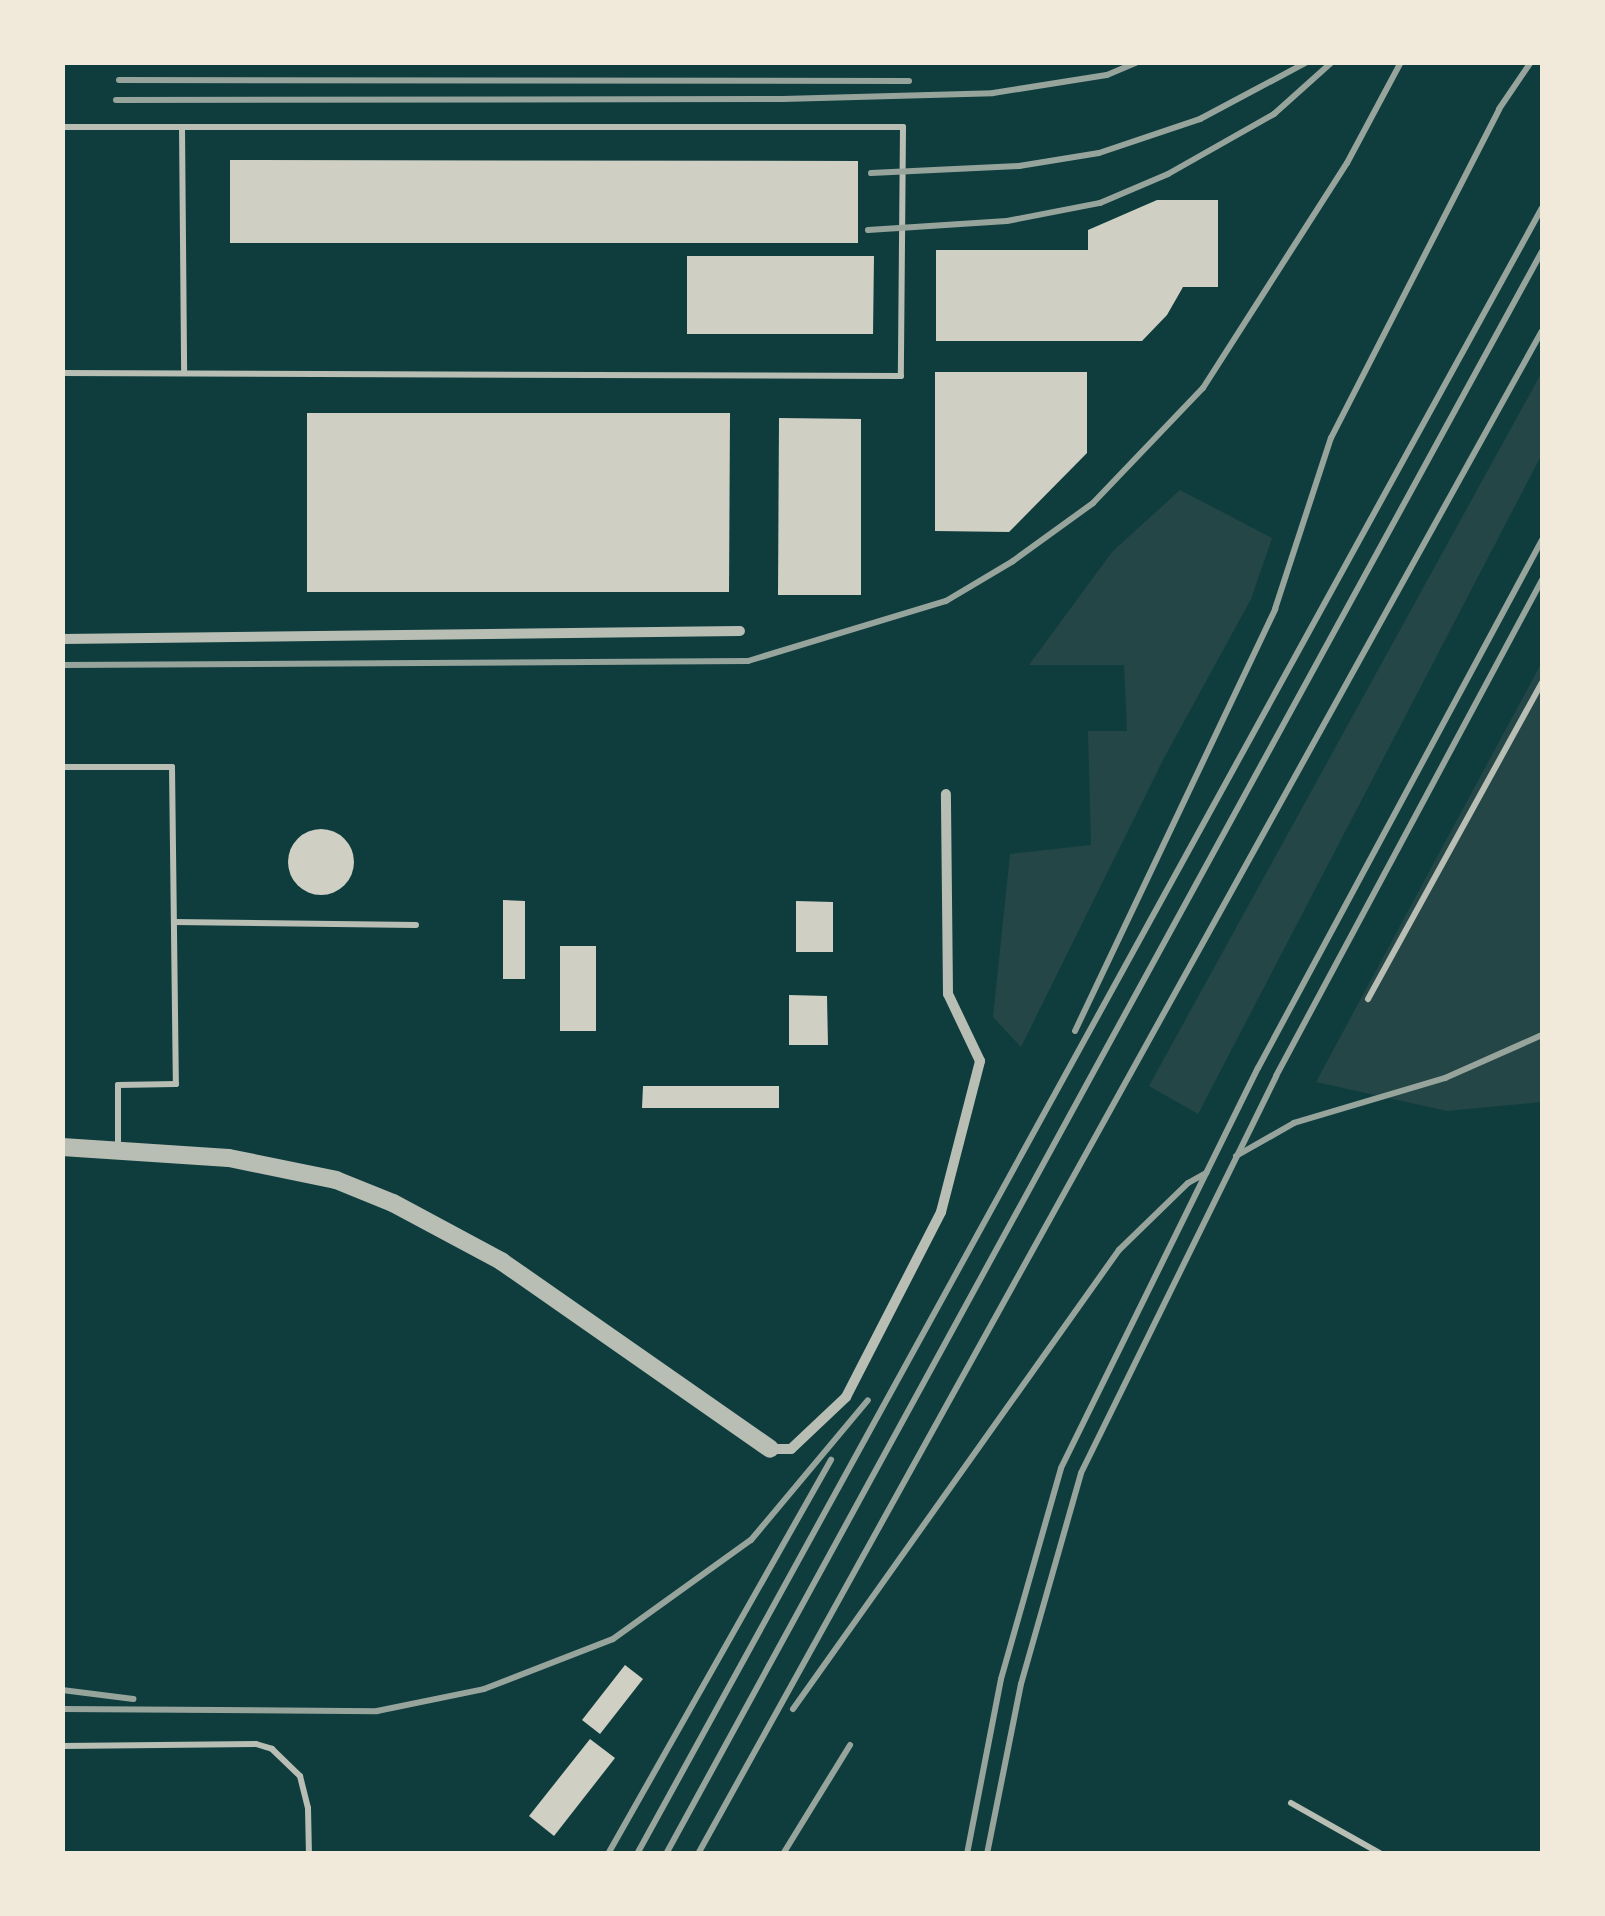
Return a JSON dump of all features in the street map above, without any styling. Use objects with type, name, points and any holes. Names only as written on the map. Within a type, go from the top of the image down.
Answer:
[{"type":"street","points":[[62,639],[740,631]]},
{"type":"street","points":[[62,1147],[118,1148],[283,1167],[336,1180],[407,1210],[502,1261],[770,1449],[791,1448],[846,1397],[942,1212],[980,1061],[948,994],[946,794]]},
{"type":"lane","points":[[62,127],[902,127],[901,376],[62,373]]},
{"type":"lane","points":[[182,127],[184,373]]},
{"type":"lane","points":[[1368,1000],[1542,683]]},
{"type":"lane","points":[[62,767],[172,767],[176,1084],[118,1085],[118,1148]]},
{"type":"lane","points":[[174,922],[416,925]]},
{"type":"lane","points":[[62,1746],[256,1744],[272,1749],[300,1776],[308,1808],[310,1854]]},
{"type":"lane","points":[[1291,1803],[1382,1854]]},
{"type":"shaded area","points":[[1542,372],[1542,454],[1198,1114],[1149,1086]]},
{"type":"shaded area","points":[[1180,490],[1272,538],[1251,599],[1164,758],[1021,1047],[993,1017],[1010,854],[1091,845],[1088,731],[1127,731],[1124,665],[1029,665],[1112,552]]},
{"type":"shaded area","points":[[1542,662],[1542,1102],[1447,1111],[1316,1082]]},
{"type":"building","points":[[230,160],[858,161],[858,243],[230,243]]},
{"type":"building","points":[[1157,200],[1218,200],[1218,287],[1183,287],[1167,315],[1142,341],[936,341],[936,250],[1088,250],[1088,230]]},
{"type":"building","points":[[687,256],[874,256],[873,334],[687,334]]},
{"type":"building","points":[[935,372],[1087,372],[1087,453],[1009,532],[935,531]]},
{"type":"building","points":[[307,413],[730,413],[729,592],[307,592]]},
{"type":"building","points":[[779,418],[861,419],[861,595],[778,595]]},
{"type":"building","points":[[321,829],[345,838],[354,862],[345,886],[321,895],[297,886],[288,862],[297,838]]},
{"type":"building","points":[[503,900],[525,901],[525,979],[503,979]]},
{"type":"building","points":[[796,901],[833,902],[833,952],[796,952]]},
{"type":"building","points":[[560,946],[596,946],[596,1031],[560,1031]]},
{"type":"building","points":[[789,995],[827,996],[828,1045],[789,1045]]},
{"type":"building","points":[[643,1086],[779,1086],[779,1108],[642,1108]]},
{"type":"building","points":[[625,1665],[643,1679],[600,1734],[582,1720]]},
{"type":"building","points":[[590,1739],[615,1758],[554,1836],[529,1816]]},
{"type":"railway","points":[[768,62],[959,62]]},
{"type":"railway","points":[[116,100],[783,99],[993,93],[1107,75],[1138,62]]},
{"type":"railway","points":[[871,173],[1019,166],[1099,153],[1200,119],[1307,62]]},
{"type":"railway","points":[[868,230],[1007,221],[1100,203],[1168,174],[1274,114],[1332,62]]},
{"type":"railway","points":[[62,665],[748,661],[946,601],[1013,561],[1093,503],[1203,388],[1347,163],[1401,62]]},
{"type":"railway","points":[[1075,1031],[1275,609],[1331,438],[1499,109],[1531,62]]},
{"type":"railway","points":[[119,80],[909,81]]},
{"type":"railway","points":[[637,1854],[1542,208]]},
{"type":"railway","points":[[666,1854],[1542,251]]},
{"type":"railway","points":[[698,1854],[1542,331]]},
{"type":"railway","points":[[967,1854],[1001,1679],[1061,1468],[1258,1068],[1542,540]]},
{"type":"railway","points":[[987,1854],[1021,1684],[1081,1473],[1276,1076],[1542,580]]},
{"type":"railway","points":[[1236,1156],[1294,1123],[1445,1078],[1542,1035]]},
{"type":"railway","points":[[793,1709],[1119,1250],[1188,1183],[1206,1173]]},
{"type":"railway","points":[[62,1709],[377,1711],[484,1689],[613,1639],[751,1540],[868,1400]]},
{"type":"railway","points":[[608,1854],[831,1460]]},
{"type":"railway","points":[[62,1690],[133,1699]]},
{"type":"railway","points":[[783,1854],[850,1745]]}]
